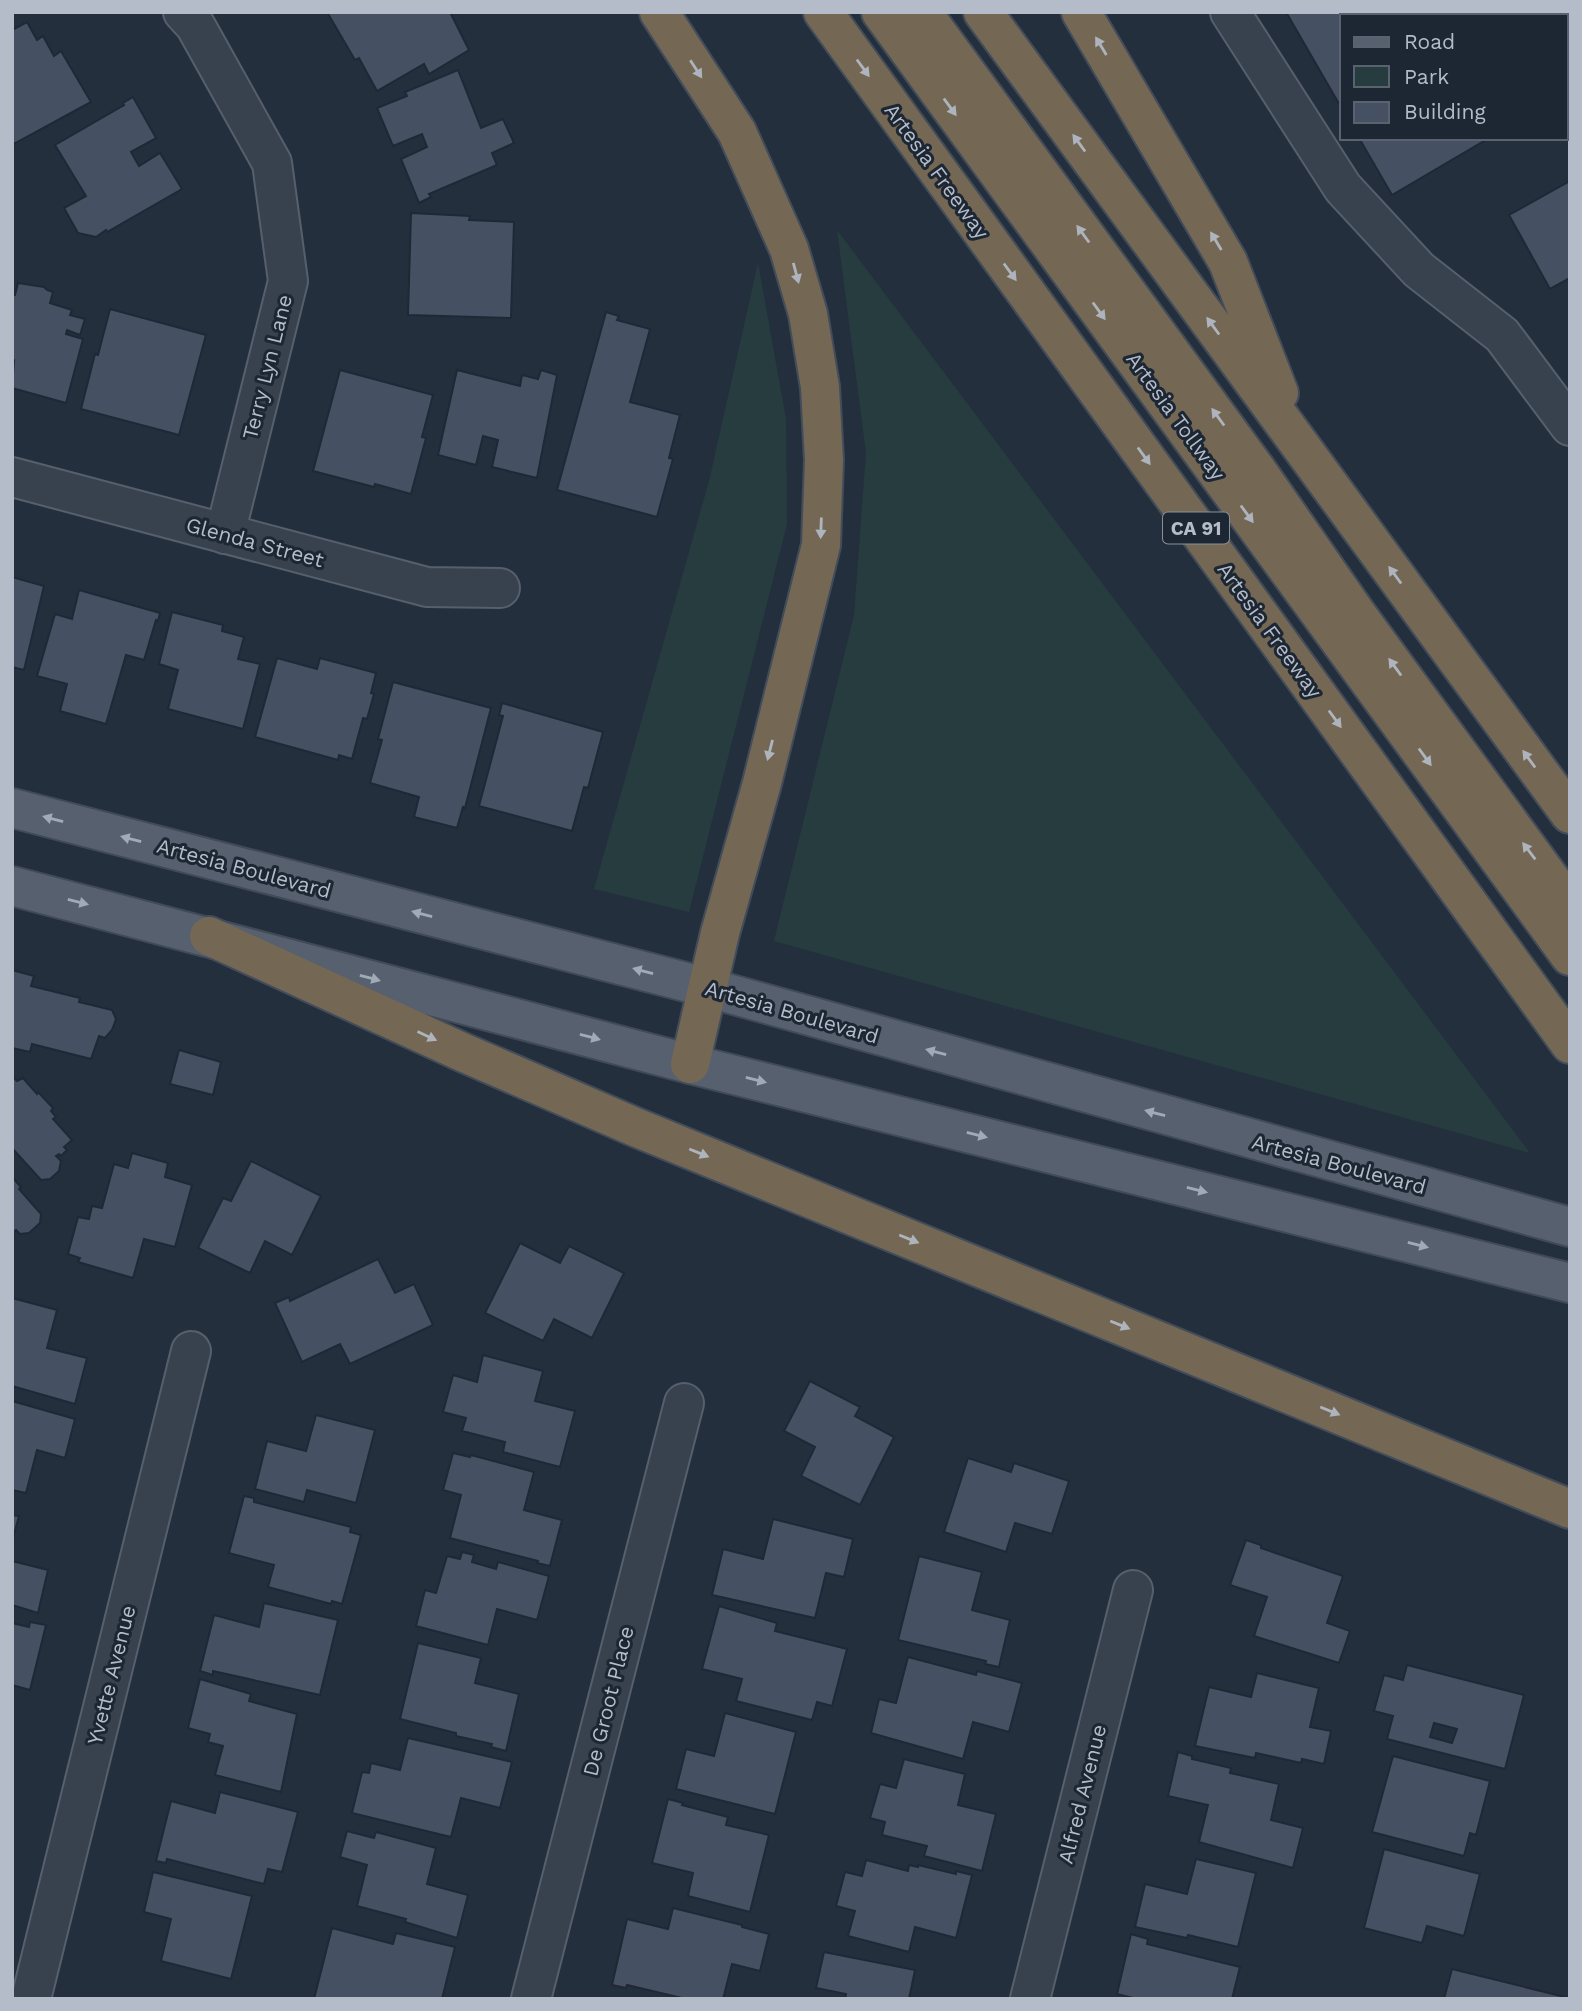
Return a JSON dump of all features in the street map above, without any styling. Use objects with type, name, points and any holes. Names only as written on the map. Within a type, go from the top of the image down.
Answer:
[{"type":"highway","points":[[659,12],[737,132],[789,249],[807,314],[820,387],[824,460],[821,545],[762,783],[720,933],[690,1064]]},
{"type":"highway","name":"Artesia Freeway","points":[[822,12],[1570,1044]]},
{"type":"highway","name":"Artesia Tollway","points":[[881,12],[1570,956]]},
{"type":"highway","name":"Artesia Tollway","points":[[922,12],[1258,471],[1358,616],[1570,906]]},
{"type":"highway","points":[[983,12],[1570,814]]},
{"type":"highway","points":[[1081,12],[1228,262],[1297,441]]},
{"type":"highway","points":[[209,936],[462,1052],[635,1127],[1570,1509]]},
{"type":"main road","name":"Artesia Boulevard","points":[[12,808],[709,989],[1570,1227]]},
{"type":"main road","points":[[12,886],[690,1064],[1570,1283]]},
{"type":"street","name":"Terry Lyn Lane","points":[[183,12],[195,25],[272,163],[288,281],[225,534]]},
{"type":"street","points":[[1230,12],[1343,188],[1419,270],[1502,335],[1570,426]]},
{"type":"street","name":"Glenda Street","points":[[12,477],[427,587],[500,588]]},
{"type":"street","name":"Yvette Avenue","points":[[31,1999],[191,1351]]},
{"type":"street","name":"De Groot Place","points":[[531,1999],[684,1403]]},
{"type":"street","name":"Alfred Avenue","points":[[1030,1999],[1133,1590]]},
{"type":"green space","points":[[837,230],[1530,1153],[774,941],[854,615],[866,453]]},
{"type":"green space","points":[[758,263],[786,419],[787,524],[689,912],[594,889],[709,481]]},
{"type":"building","points":[[327,12],[450,12],[469,50],[429,74],[424,64],[377,91],[359,58],[355,60]]},
{"type":"building","points":[[1286,12],[1570,12],[1568,66],[1568,14],[1340,14],[1340,106]]},
{"type":"building","points":[[27,22],[37,40],[43,36],[54,56],[61,51],[91,102],[14,144],[12,30]]},
{"type":"building","points":[[458,70],[481,128],[503,119],[514,143],[492,153],[497,165],[429,194],[431,197],[419,203],[401,159],[427,147],[422,134],[393,146],[377,108],[407,96],[405,92]]},
{"type":"building","points":[[133,97],[156,138],[131,152],[139,166],[160,153],[182,189],[96,237],[78,233],[64,208],[86,196],[55,145]]},
{"type":"building","points":[[1360,140],[1486,140],[1392,195]]},
{"type":"building","points":[[1570,181],[1570,278],[1550,289],[1509,215]]},
{"type":"building","points":[[411,213],[470,216],[469,220],[514,222],[511,318],[408,315]]},
{"type":"building","points":[[18,283],[44,287],[53,292],[50,303],[72,310],[70,315],[85,319],[80,335],[67,330],[66,334],[83,339],[66,403],[12,388],[12,294],[15,295]]},
{"type":"building","points":[[110,309],[206,335],[179,435],[81,409]]},
{"type":"building","points":[[606,312],[619,316],[617,320],[650,329],[630,402],[680,415],[669,458],[673,459],[657,517],[557,490]]},
{"type":"building","points":[[340,370],[433,395],[422,437],[426,438],[411,494],[313,471]]},
{"type":"building","points":[[457,370],[520,386],[522,375],[538,379],[541,370],[557,375],[537,478],[492,467],[498,440],[483,436],[476,465],[438,455]]},
{"type":"building","points":[[12,577],[44,586],[24,670],[12,667]]},
{"type":"building","points":[[79,590],[160,613],[144,660],[126,655],[106,724],[60,711],[67,684],[37,676],[55,614],[72,619]]},
{"type":"building","points":[[172,612],[223,625],[222,631],[244,637],[238,659],[260,664],[243,729],[168,709],[178,670],[159,664]]},
{"type":"building","points":[[277,658],[317,669],[320,658],[376,673],[371,693],[374,694],[367,719],[363,718],[352,759],[339,755],[338,760],[255,737]]},
{"type":"building","points":[[393,682],[491,708],[465,808],[463,807],[457,828],[414,817],[419,797],[370,783],[382,740],[378,739]]},
{"type":"building","points":[[502,703],[603,732],[588,788],[584,787],[572,831],[479,806],[503,716],[499,715]]},
{"type":"building","points":[[12,970],[34,976],[31,986],[80,998],[79,1002],[112,1010],[116,1019],[112,1030],[105,1038],[99,1036],[91,1059],[32,1044],[30,1052],[12,1048]]},
{"type":"building","points":[[179,1050],[221,1062],[213,1095],[170,1084]]},
{"type":"building","points":[[12,1076],[17,1081],[23,1078],[53,1108],[51,1111],[56,1117],[53,1119],[72,1140],[64,1147],[67,1150],[61,1156],[56,1156],[61,1161],[59,1171],[50,1179],[41,1180],[12,1148]]},
{"type":"building","points":[[132,1153],[168,1163],[165,1177],[192,1185],[175,1247],[144,1239],[133,1278],[78,1262],[80,1258],[68,1254],[78,1217],[89,1219],[92,1206],[102,1208],[114,1164],[128,1168]]},
{"type":"building","points":[[251,1161],[321,1196],[292,1255],[265,1241],[250,1273],[198,1248],[223,1198],[231,1201]]},
{"type":"building","points":[[12,1177],[41,1214],[40,1223],[29,1233],[20,1234],[16,1230],[12,1234]]},
{"type":"building","points":[[520,1243],[560,1263],[569,1246],[624,1273],[592,1338],[554,1319],[543,1341],[485,1313]]},
{"type":"building","points":[[378,1259],[395,1293],[414,1284],[433,1325],[350,1364],[340,1344],[302,1362],[275,1303],[289,1297],[290,1301]]},
{"type":"building","points":[[12,1298],[57,1310],[47,1348],[87,1358],[75,1404],[12,1386]]},
{"type":"building","points":[[483,1355],[543,1371],[535,1401],[575,1411],[560,1467],[503,1452],[505,1442],[462,1431],[466,1418],[443,1412],[453,1375],[477,1382]]},
{"type":"building","points":[[810,1381],[860,1407],[855,1416],[894,1437],[860,1505],[801,1476],[815,1447],[784,1431]]},
{"type":"building","points":[[12,1401],[75,1419],[65,1458],[37,1450],[26,1493],[12,1490]]},
{"type":"building","points":[[316,1415],[375,1430],[356,1503],[307,1490],[304,1502],[255,1489],[267,1441],[306,1451]]},
{"type":"building","points":[[453,1453],[471,1455],[534,1472],[524,1510],[562,1520],[550,1566],[450,1538],[461,1495],[443,1490]]},
{"type":"building","points":[[968,1458],[1011,1472],[1014,1463],[1069,1481],[1052,1534],[1015,1523],[1006,1552],[944,1532]]},
{"type":"building","points":[[244,1496],[254,1498],[254,1502],[351,1527],[350,1532],[361,1535],[342,1604],[332,1601],[331,1604],[268,1587],[274,1565],[229,1553]]},
{"type":"building","points":[[12,1515],[19,1516],[12,1542]]},
{"type":"building","points":[[773,1519],[853,1539],[844,1577],[826,1573],[815,1618],[712,1595],[723,1549],[763,1559]]},
{"type":"building","points":[[1246,1540],[1261,1545],[1261,1548],[1343,1576],[1327,1623],[1350,1631],[1339,1663],[1254,1636],[1267,1597],[1230,1585]]},
{"type":"building","points":[[462,1552],[474,1555],[472,1562],[496,1569],[498,1562],[549,1576],[537,1620],[497,1609],[488,1645],[416,1626],[425,1590],[436,1593],[447,1556],[460,1559]]},
{"type":"building","points":[[919,1556],[982,1572],[972,1610],[1010,1620],[999,1667],[985,1664],[986,1661],[898,1640]]},
{"type":"building","points":[[12,1561],[48,1570],[38,1613],[12,1605]]},
{"type":"building","points":[[264,1603],[338,1620],[320,1695],[213,1671],[213,1675],[200,1671],[214,1615],[259,1627]]},
{"type":"building","points":[[719,1606],[777,1623],[775,1631],[847,1649],[832,1706],[817,1702],[812,1720],[736,1701],[742,1679],[702,1669]]},
{"type":"building","points":[[30,1622],[46,1625],[30,1690],[12,1685],[12,1623],[29,1627]]},
{"type":"building","points":[[418,1643],[481,1658],[475,1683],[519,1694],[506,1751],[491,1747],[492,1744],[456,1736],[456,1733],[400,1719]]},
{"type":"building","points":[[908,1657],[976,1675],[977,1671],[1022,1683],[1009,1732],[973,1722],[963,1759],[871,1733],[879,1699],[896,1703]]},
{"type":"building","points":[[1407,1665],[1524,1695],[1505,1769],[1387,1739],[1393,1716],[1374,1711],[1384,1675],[1403,1680]],"holes":[[[1434,1723],[1457,1729],[1452,1743],[1430,1737]]]},
{"type":"building","points":[[1257,1673],[1319,1688],[1310,1727],[1331,1731],[1324,1764],[1302,1759],[1301,1763],[1256,1753],[1255,1758],[1195,1746],[1209,1687],[1251,1697]]},
{"type":"building","points":[[200,1679],[251,1694],[249,1701],[297,1714],[281,1792],[215,1775],[223,1746],[208,1742],[210,1734],[188,1728]]},
{"type":"building","points":[[725,1713],[796,1732],[775,1814],[676,1789],[686,1749],[714,1756]]},
{"type":"building","points":[[408,1738],[512,1762],[500,1808],[461,1798],[451,1837],[352,1813],[362,1772],[369,1773],[371,1763],[400,1770]]},
{"type":"building","points":[[1178,1752],[1192,1756],[1192,1759],[1231,1768],[1230,1773],[1279,1784],[1271,1820],[1303,1828],[1293,1868],[1199,1842],[1208,1805],[1168,1796]]},
{"type":"building","points":[[1393,1756],[1490,1781],[1476,1835],[1470,1833],[1464,1856],[1372,1832]]},
{"type":"building","points":[[904,1759],[965,1774],[958,1805],[996,1814],[982,1871],[924,1856],[927,1846],[882,1835],[885,1822],[870,1818],[880,1784],[896,1788]]},
{"type":"building","points":[[220,1792],[298,1812],[282,1872],[268,1869],[264,1884],[167,1859],[166,1863],[156,1861],[171,1801],[215,1813]]},
{"type":"building","points":[[668,1799],[728,1817],[726,1825],[769,1835],[750,1912],[688,1896],[693,1873],[652,1863]]},
{"type":"building","points":[[347,1831],[374,1838],[376,1832],[436,1848],[427,1884],[468,1895],[457,1938],[405,1922],[406,1919],[357,1906],[367,1865],[340,1857]]},
{"type":"building","points":[[1384,1849],[1480,1874],[1464,1936],[1427,1926],[1422,1943],[1364,1928]]},
{"type":"building","points":[[1196,1859],[1256,1873],[1238,1947],[1188,1935],[1187,1938],[1135,1927],[1145,1884],[1187,1894]]},
{"type":"building","points":[[866,1860],[908,1871],[909,1865],[918,1865],[972,1875],[956,1938],[915,1927],[909,1952],[848,1936],[855,1911],[836,1906],[845,1872],[862,1876]]},
{"type":"building","points":[[153,1872],[252,1896],[231,1979],[161,1961],[171,1919],[144,1912]]},
{"type":"building","points":[[673,1908],[769,1934],[760,1971],[732,1964],[723,1999],[686,1999],[627,1985],[626,1988],[612,1985],[627,1919],[668,1929]]},
{"type":"building","points":[[332,1928],[393,1944],[396,1933],[455,1947],[442,1999],[314,1999]]},
{"type":"building","points":[[1131,1934],[1148,1939],[1147,1944],[1240,1967],[1232,1999],[1137,1999],[1117,1994]]},
{"type":"building","points":[[824,1952],[915,1970],[909,1999],[845,1999],[846,1994],[816,1988]]},
{"type":"building","points":[[1452,1969],[1569,1998],[1444,1999]]}]
